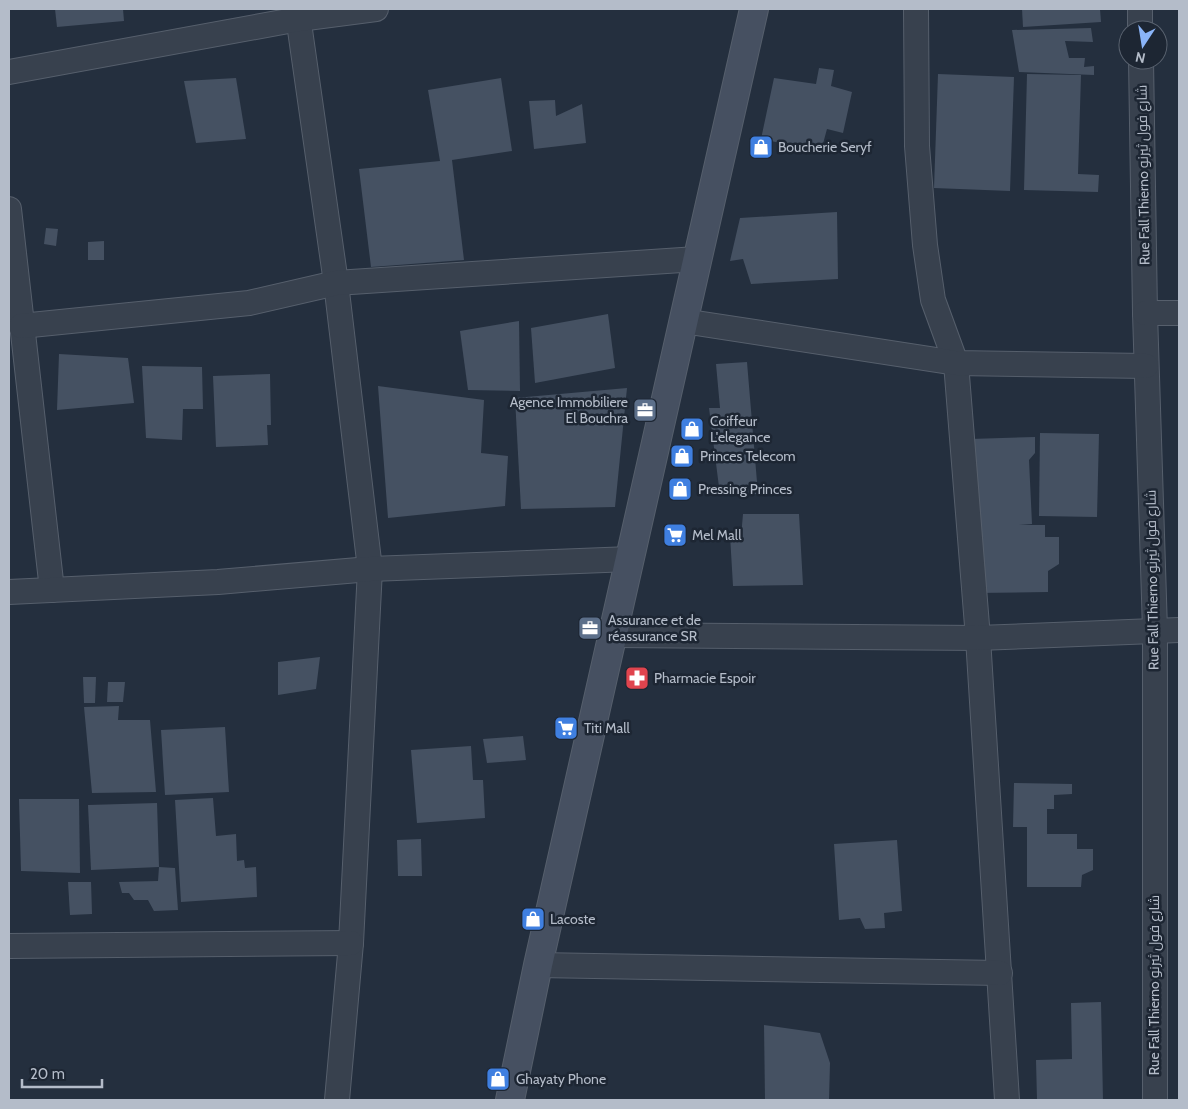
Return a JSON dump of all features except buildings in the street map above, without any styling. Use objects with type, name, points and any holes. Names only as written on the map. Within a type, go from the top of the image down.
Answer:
[{"type":"street","points":[[9,72],[298,14],[376,9]]},
{"type":"street","points":[[510,1100],[538,965],[754,9]]},
{"type":"street","points":[[916,9],[917,146],[925,246],[933,300],[956,362],[978,638],[1000,973],[1006,1100]]},
{"type":"street","points":[[298,14],[336,282],[370,569],[351,943],[337,1100]]},
{"type":"street","name":"Rue Fall Thierno شارع فول ثيرنو","points":[[1141,70],[1146,366],[1155,630],[1155,1100]]},
{"type":"street","points":[[9,209],[52,590]]},
{"type":"street","points":[[21,326],[249,303],[336,282],[697,259]]},
{"type":"street","points":[[1145,313],[1179,313]]},
{"type":"street","points":[[683,321],[956,362],[1146,366]]},
{"type":"street","points":[[9,592],[218,582],[370,569],[631,559]]},
{"type":"street","points":[[614,635],[978,638],[1179,630]]},
{"type":"street","points":[[9,946],[351,943]]},
{"type":"street","points":[[538,965],[1000,973]]},
{"type":"place","name":"Boucherie Seryf","points":[[761,147]]},
{"type":"place","name":"Agence Immobiliere El Bouchra","points":[[645,410]]},
{"type":"place","name":"Coiffeur L'elegance","points":[[692,429]]},
{"type":"place","name":"Princes Telecom","points":[[682,456]]},
{"type":"place","name":"Pressing Princes","points":[[680,489]]},
{"type":"place","name":"Mel Mall","points":[[675,535]]},
{"type":"place","name":"Assurance et de réassurance SR","points":[[590,628]]},
{"type":"place","name":"Pharmacie Espoir","points":[[637,678]]},
{"type":"place","name":"Titi Mall","points":[[566,728]]},
{"type":"place","name":"Lacoste","points":[[533,919]]},
{"type":"place","name":"Ghayaty Phone","points":[[498,1079]]}]
